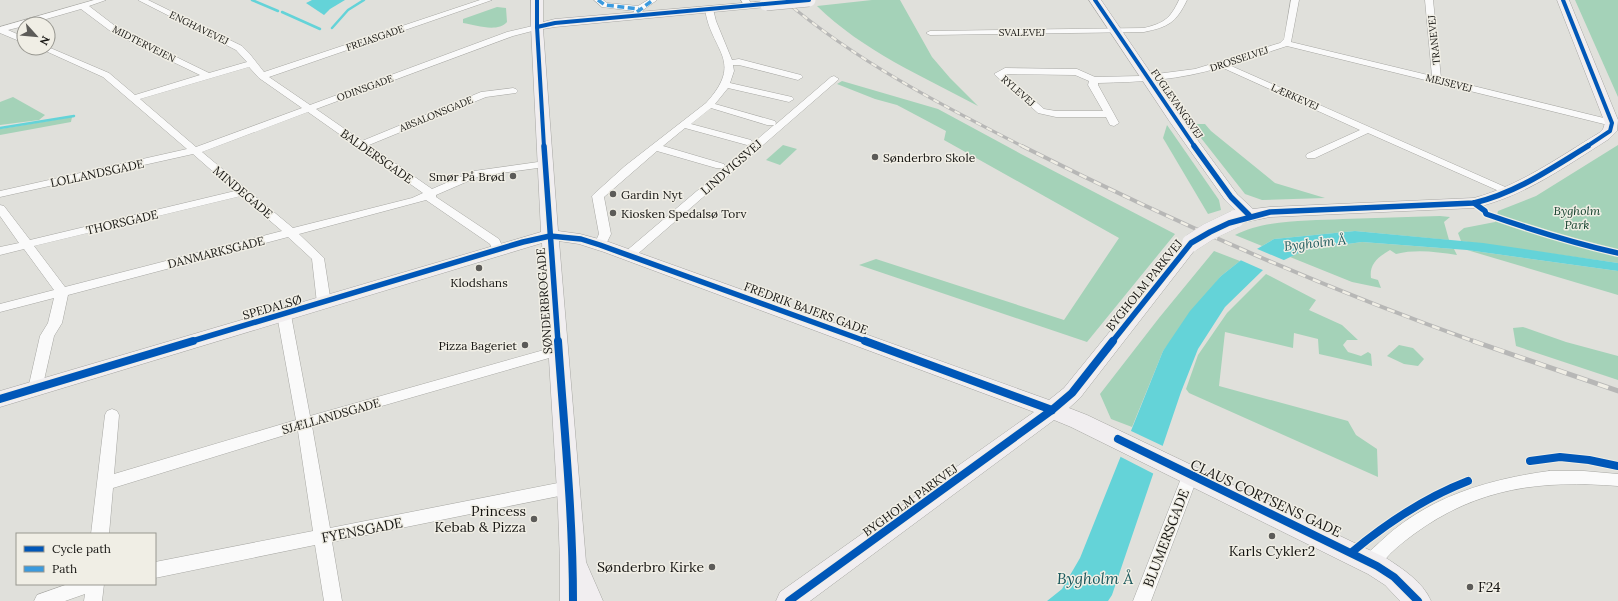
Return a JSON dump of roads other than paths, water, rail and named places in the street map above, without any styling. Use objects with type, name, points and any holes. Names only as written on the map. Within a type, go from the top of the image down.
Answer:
[{"type":"street","points":[[0,30],[102,0]]},
{"type":"street","name":"ENGHAVEVEJ","points":[[142,0],[239,48],[247,54],[252,63]]},
{"type":"street","name":"FREJASGADE","points":[[262,76],[488,0]]},
{"type":"street","name":"SØNDERBROGADE","points":[[536,0],[545,164],[573,562],[573,601]]},
{"type":"street","points":[[598,0],[605,4],[638,12]]},
{"type":"street","points":[[638,12],[653,0]]},
{"type":"street","points":[[537,27],[555,23],[638,12],[709,9],[746,3],[766,4],[809,0]]},
{"type":"street","name":"FUGLEVANGSVEJ","points":[[1095,0],[1147,79],[1231,197],[1242,217]]},
{"type":"street","name":"SVALEVEJ","points":[[930,33],[1144,30],[1165,24],[1176,15],[1183,0]]},
{"type":"street","points":[[1286,43],[1288,40],[1295,0]]},
{"type":"street","name":"TRANEVEJ","points":[[1429,0],[1437,80]]},
{"type":"street","points":[[1561,1],[1612,123]]},
{"type":"street","name":"MIDTERVEJEN","points":[[83,6],[116,31],[208,76]]},
{"type":"street","points":[[600,245],[605,234],[598,196],[621,175],[709,105],[717,98],[726,85],[730,69],[729,63],[713,25],[709,9]]},
{"type":"street","name":"ODINSGADE","points":[[194,151],[506,36],[537,27]]},
{"type":"street","points":[[0,30],[16,37]]},
{"type":"street","name":"DROSSELVEJ","points":[[1147,79],[1196,72],[1222,65],[1286,43]]},
{"type":"street","name":"MEJSEVEJ","points":[[1286,43],[1612,123]]},
{"type":"street","name":"MINDEGADE","points":[[56,54],[106,75],[244,192],[318,258],[324,303]]},
{"type":"street","points":[[729,63],[739,62],[798,77]]},
{"type":"street","points":[[133,98],[252,63]]},
{"type":"street","name":"BALDERSGADE","points":[[252,63],[257,72],[262,76],[431,193],[430,198],[496,242],[498,250]]},
{"type":"street","name":"LÆRKEVEJ","points":[[1222,65],[1508,192]]},
{"type":"street","name":"RYLEVEJ","points":[[1109,114],[1056,114],[1042,112],[1000,77],[999,74],[1005,72],[1077,72],[1094,80],[1147,79]]},
{"type":"street","name":"LINDVIGSVEJ","points":[[629,255],[834,79]]},
{"type":"street","points":[[1094,80],[1093,85],[1114,123]]},
{"type":"street","points":[[726,85],[789,99]]},
{"type":"street","name":"ABSALONSGADE","points":[[361,145],[484,94],[514,91]]},
{"type":"street","points":[[709,105],[771,123]]},
{"type":"street","name":"BYGHOLM PARKVEJ","points":[[789,601],[805,593],[1052,410],[1072,393],[1192,243],[1208,232],[1242,217],[1270,212],[1456,204],[1493,198],[1526,184],[1604,136],[1610,131],[1612,123]]},
{"type":"street","points":[[684,125],[747,142]]},
{"type":"street","points":[[1311,156],[1367,130]]},
{"type":"street","points":[[656,147],[720,166]]},
{"type":"street","name":"LOLLANDSGADE","points":[[0,194],[194,151]]},
{"type":"street","name":"DANMARKSGADE","points":[[0,308],[416,200],[478,173],[545,164]]},
{"type":"street","name":"THORSGADE","points":[[0,251],[244,192]]},
{"type":"street","points":[[0,208],[62,292],[55,323],[47,336],[34,389]]},
{"type":"street","name":"FREDRIK BAJERS GADE","points":[[550,236],[581,240],[629,255],[1052,410]]},
{"type":"street","name":"SPEDALSØ","points":[[0,399],[498,250],[550,236]]},
{"type":"street","points":[[284,315],[324,537],[333,601]]},
{"type":"street","name":"SJÆLLANDSGADE","points":[[104,484],[304,423],[558,351]]},
{"type":"street","name":"CLAUS CORTSENS GADE","points":[[1052,410],[1118,439],[1370,562],[1394,577],[1418,601]]},
{"type":"street","points":[[100,533],[112,415]]},
{"type":"street","name":"BLUMERSGADE","points":[[1142,601],[1181,471]]},
{"type":"street","points":[[1370,562],[1381,550],[1415,522],[1465,496],[1510,483],[1536,479],[1572,477],[1618,480]]},
{"type":"street","name":"FYENSGADE","points":[[156,570],[568,488]]},
{"type":"street","name":"SØNDERBROGADE","points":[[573,562],[590,601]]},
{"type":"street","points":[[43,601],[87,585]]},
{"type":"street","points":[[93,601],[96,585]]},
{"type":"water","points":[[312,0],[345,0],[330,9],[324,15],[306,3]]},
{"type":"water","name":"Bygholm Å","points":[[1355,231],[1483,243],[1618,263],[1618,271],[1467,250],[1362,242],[1305,250],[1263,270],[1225,307],[1198,349],[1181,392],[1112,595],[1108,601],[1047,601],[1062,589],[1080,558],[1163,351],[1190,311],[1221,276],[1250,253],[1274,239]]},
{"type":"waterway","points":[[252,0],[278,11]]},
{"type":"waterway","points":[[332,28],[348,10],[364,0]]},
{"type":"waterway","points":[[282,12],[320,29]]},
{"type":"waterway","points":[[0,128],[74,116]]},
{"type":"railway","points":[[784,0],[840,43],[900,81],[1023,147]]},
{"type":"railway","points":[[1023,147],[1133,200],[1246,251],[1360,299],[1476,342]]},
{"type":"railway","points":[[1473,341],[1618,391]]},
{"type":"place","name":"Sønderbro Skole","points":[[875,157]]},
{"type":"place","name":"Smør På Brød","points":[[513,176]]},
{"type":"place","name":"Gardin Nyt","points":[[613,194]]},
{"type":"place","name":"Kiosken Spedalsø Torv","points":[[613,213]]},
{"type":"place","name":"Klodshans","points":[[479,268]]},
{"type":"place","name":"Pizza Bageriet","points":[[525,345]]},
{"type":"place","name":"Princess Kebab & Pizza","points":[[534,519]]},
{"type":"place","name":"Karls Cykler2","points":[[1272,536]]},
{"type":"place","name":"Sønderbro Kirke","points":[[712,567]]},
{"type":"place","name":"F24","points":[[1470,587]]},
{"type":"park label","name":"Bygholm Park","points":[[1577,217]]}]
